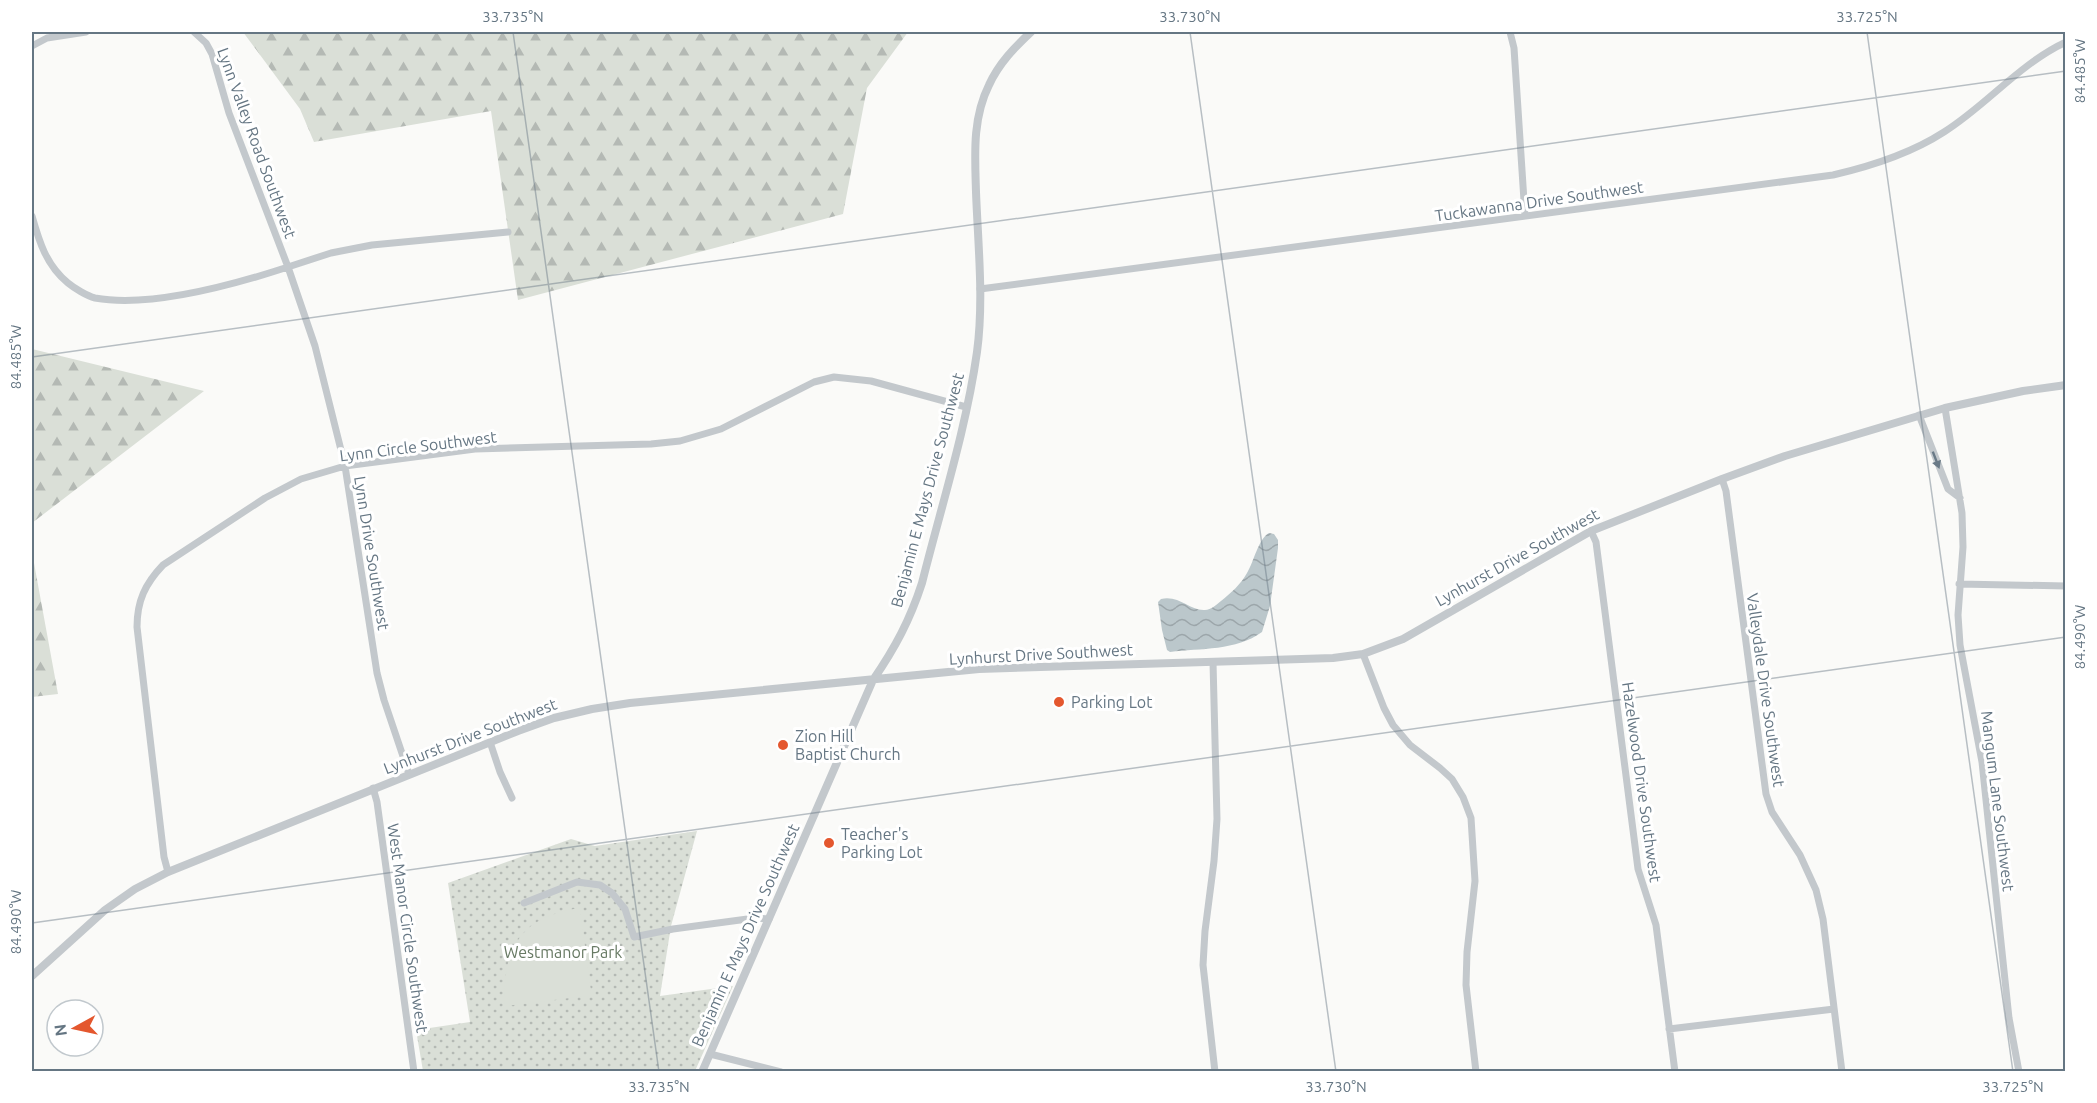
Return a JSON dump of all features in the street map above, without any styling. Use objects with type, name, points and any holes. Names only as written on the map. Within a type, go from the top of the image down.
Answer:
[{"type":"street","points":[[32,46],[60,34],[86,32]]},
{"type":"street","name":"Lynn Valley Road Southwest","points":[[194,32],[206,43],[212,54],[229,113],[288,267]]},
{"type":"street","name":"Benjamin E Mays Drive Southwest","points":[[702,1071],[873,680],[900,638],[913,609],[966,407],[977,349],[980,289],[975,141],[979,112],[988,86],[999,66],[1031,32]]},
{"type":"street","points":[[1510,32],[1514,48],[1525,216]]},
{"type":"street","name":"Tuckawanna Drive Southwest","points":[[980,289],[1833,175],[1878,164],[1944,133],[2020,70],[2066,42]]},
{"type":"street","points":[[32,216],[41,247],[52,267],[69,284],[94,298],[123,299],[176,295],[228,285],[331,253],[372,244],[508,232]]},
{"type":"street","name":"Lynn Drive Southwest","points":[[288,267],[315,346],[345,466],[376,673],[410,774]]},
{"type":"street","name":"Lynn Circle Southwest","points":[[168,872],[164,857],[137,611],[142,594],[151,577],[163,565],[265,498],[301,479],[345,466],[475,449],[651,444],[680,441],[721,429],[814,382],[834,377],[871,381],[966,407]]},
{"type":"street","name":"Lynhurst Drive Southwest","points":[[32,976],[105,910],[135,889],[168,872],[373,788],[554,718],[621,704],[979,669],[1333,658],[1363,654],[1403,639],[1591,531],[1722,479],[1785,456],[1944,408],[2023,391],[2066,385]]},
{"type":"street","name":"Mangum Lane Southwest","points":[[1944,408],[1962,513],[1963,547],[1958,615],[1960,645],[1982,762],[2009,1018],[2019,1071]]},
{"type":"street","points":[[1919,415],[1948,489],[1960,498]]},
{"type":"street","name":"Valleydale Drive Southwest","points":[[1722,479],[1728,503],[1766,794],[1772,812],[1800,855],[1816,890],[1822,919],[1842,1071]]},
{"type":"street","name":"Hazelwood Drive Southwest","points":[[1591,531],[1596,542],[1638,869],[1656,925],[1675,1071]]},
{"type":"street","points":[[1959,584],[2066,586]]},
{"type":"street","points":[[1363,654],[1393,725],[1410,745],[1452,779],[1463,797],[1471,818],[1475,880],[1467,952],[1466,985],[1476,1071]]},
{"type":"street","points":[[1213,662],[1217,819],[1203,965],[1215,1071]]},
{"type":"street","points":[[490,742],[512,798]]},
{"type":"street","name":"West Manor Circle Southwest","points":[[373,788],[377,801],[414,1071]]},
{"type":"street","points":[[524,903],[577,882],[600,885],[612,893],[626,909],[634,937],[673,929],[755,918],[769,919]]},
{"type":"street","points":[[1669,1029],[1834,1009]]},
{"type":"street","points":[[710,1054],[780,1071]]},
{"type":"green space","points":[[243,32],[908,32],[867,88],[843,214],[518,300],[491,111],[314,142],[300,109]]},
{"type":"green space","points":[[32,349],[204,391],[32,523]]},
{"type":"green space","points":[[32,552],[58,694],[32,697]]},
{"type":"green space","name":"Westmanor Park","points":[[697,831],[671,926],[660,996],[733,986],[695,1071],[423,1071],[416,1030],[470,1022],[448,883],[571,839],[595,846]]},
{"type":"green space","points":[[580,908],[591,991],[586,996],[505,1006],[507,967],[519,939],[529,928],[543,919],[559,912]]},
{"type":"water","points":[[1269,533],[1274,534],[1278,540],[1278,548],[1270,606],[1262,632],[1230,646],[1170,652],[1167,650],[1158,602],[1168,598],[1199,610],[1212,608],[1242,581],[1262,540]]},
{"type":"place","name":"Parking Lot","points":[[1059,702]]},
{"type":"place","name":"Zion Hill Baptist Church","points":[[783,745]]},
{"type":"place","name":"Teacher's Parking Lot","points":[[829,843]]}]
